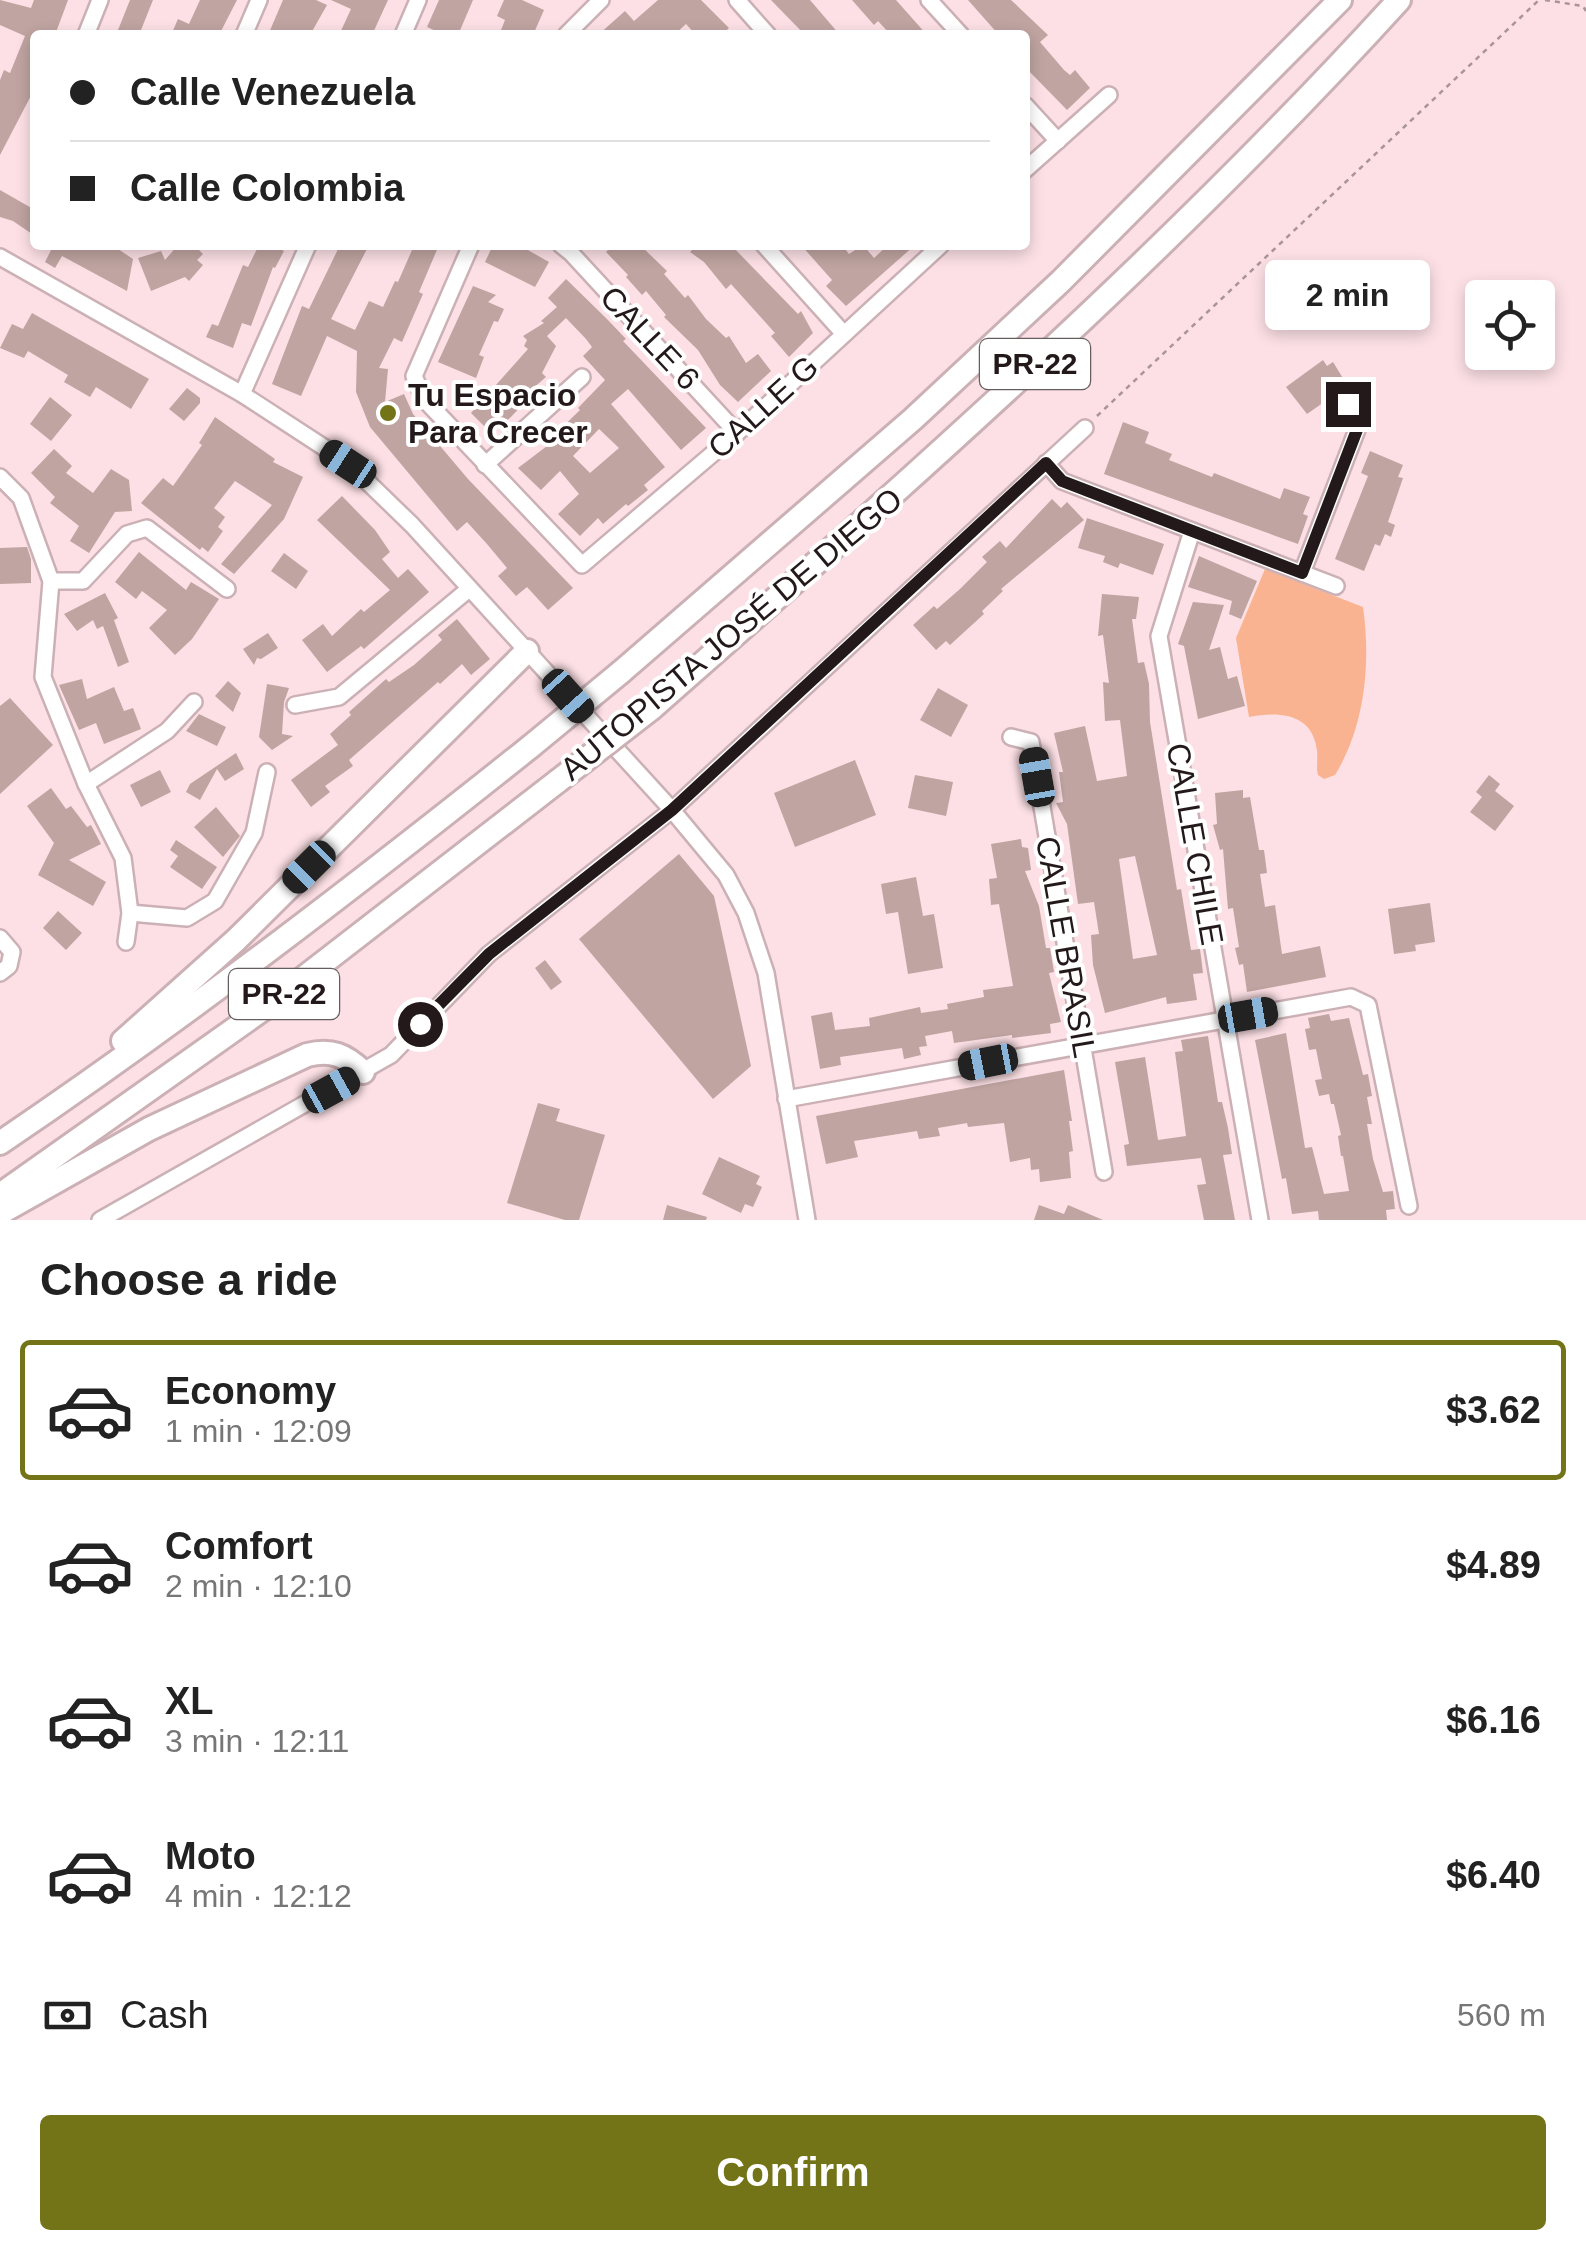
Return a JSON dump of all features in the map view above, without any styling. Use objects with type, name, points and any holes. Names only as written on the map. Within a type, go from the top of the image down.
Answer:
[{"type":"highway","name":"AUTOPISTA JOSÉ DE DIEGO","points":[[0,1143],[74,1093],[386,862],[622,672],[913,419],[1034,306],[1340,0]]},
{"type":"highway","name":"AUTOPISTA JOSÉ DE DIEGO","points":[[0,1195],[270,1004],[652,708],[950,446],[1240,165],[1399,0]]},
{"type":"highway","points":[[74,1093],[126,1038],[236,940],[526,651]]},
{"type":"highway","points":[[0,1212],[149,1129],[307,1055],[331,1052],[344,1056],[363,1072]]},
{"type":"street","points":[[88,30],[100,0]]},
{"type":"street","points":[[246,30],[259,0]]},
{"type":"street","points":[[404,30],[418,0]]},
{"type":"street","points":[[573,30],[601,0]]},
{"type":"street","points":[[737,0],[764,30]]},
{"type":"street","points":[[929,0],[956,30]]},
{"type":"street","points":[[1030,165],[1109,95]]},
{"type":"street","points":[[1030,110],[1058,140]]},
{"type":"street","points":[[242,394],[306,250]]},
{"type":"street","points":[[469,250],[414,376],[424,399],[485,464],[582,376]]},
{"type":"street","name":"CALLE 6","points":[[567,250],[737,432]]},
{"type":"street","points":[[768,250],[844,334]]},
{"type":"street","name":"CALLE G","points":[[485,464],[582,564],[737,432],[936,250]]},
{"type":"street","points":[[0,258],[242,394],[348,464],[412,525],[672,810],[726,876],[746,913],[766,973],[807,1220]]},
{"type":"street","points":[[1302,573],[1360,422],[1348,404]]},
{"type":"street","points":[[100,1220],[390,1055],[489,954],[672,810],[1085,428]]},
{"type":"street","points":[[1046,463],[1062,481],[1336,586]]},
{"type":"street","points":[[0,477],[21,498],[52,581],[44,678],[86,784],[123,858],[130,913],[126,942]]},
{"type":"street","points":[[52,581],[84,580],[127,534],[147,528],[227,588]]},
{"type":"street","name":"CALLE CHILE","points":[[1192,530],[1159,636],[1260,1220]]},
{"type":"street","points":[[295,705],[340,697],[469,588]]},
{"type":"street","points":[[86,784],[167,731],[194,702]]},
{"type":"street","name":"CALLE BRASIL","points":[[1011,737],[1031,742],[1104,1172]]},
{"type":"street","points":[[130,913],[186,918],[215,900],[254,833],[267,772]]},
{"type":"street","points":[[0,938],[12,952],[10,966],[0,973]]},
{"type":"street","points":[[786,1099],[1351,998],[1368,1006],[1409,1206]]},
{"type":"path","points":[[1085,428],[1539,0]]},
{"type":"path","points":[[1545,0],[1583,6],[1586,11]]},
{"type":"shaded area","points":[[1265,569],[1363,607],[1366,672],[1359,716],[1335,775],[1324,779],[1318,775],[1314,738],[1302,722],[1283,715],[1249,717],[1236,638]]},
{"type":"building","points":[[0,0],[31,8],[34,0],[68,0],[57,30],[30,30],[30,98],[0,155],[0,80],[4,70],[10,73],[25,36],[0,25]]},
{"type":"building","points":[[130,0],[153,0],[141,30],[118,30]]},
{"type":"building","points":[[200,0],[237,0],[222,30],[173,30],[178,19],[189,24]]},
{"type":"building","points":[[283,0],[316,0],[327,5],[313,30],[270,30]]},
{"type":"building","points":[[331,0],[388,0],[374,30],[341,30],[351,9]]},
{"type":"building","points":[[439,0],[473,0],[460,30],[427,27]]},
{"type":"building","points":[[504,0],[522,0],[544,10],[535,30],[501,30],[505,20],[497,16]]},
{"type":"building","points":[[658,0],[701,0],[729,28],[691,30],[686,24],[679,30],[604,30],[625,11],[634,21]]},
{"type":"building","points":[[771,0],[810,0],[836,30],[800,30]]},
{"type":"building","points":[[852,0],[896,0],[923,30],[886,30],[878,21],[874,25]]},
{"type":"building","points":[[968,0],[1011,0],[1048,35],[1040,42],[1064,70],[1070,75],[1075,70],[1090,88],[1067,110],[1030,72],[1030,30],[995,30]]},
{"type":"building","points":[[0,190],[30,207],[30,233],[13,221],[0,217]]},
{"type":"building","points":[[51,250],[120,250],[133,259],[127,291],[62,256],[55,268],[45,262]]},
{"type":"building","points":[[174,250],[199,250],[203,254],[197,260],[203,265],[189,281],[185,277],[151,291],[138,258],[161,251],[165,260]]},
{"type":"building","points":[[256,250],[284,251],[273,267],[251,326],[242,323],[233,348],[206,337],[212,324],[218,326],[243,265],[248,267]]},
{"type":"building","points":[[338,250],[366,250],[331,319],[355,330],[369,301],[383,307],[412,250],[437,250],[402,342],[394,338],[379,368],[388,369],[385,402],[404,394],[413,414],[468,479],[573,588],[548,610],[527,587],[516,596],[498,576],[507,568],[487,544],[467,522],[457,531],[370,427],[356,392],[357,351],[327,336],[301,396],[272,384],[302,306],[309,309]]},
{"type":"building","points":[[491,250],[528,250],[549,262],[535,287],[485,262]]},
{"type":"building","points":[[645,250],[667,271],[664,274],[685,298],[688,295],[706,319],[726,338],[729,336],[746,363],[758,354],[771,371],[738,402],[720,385],[698,350],[664,317],[646,291],[642,295],[606,252]]},
{"type":"building","points":[[736,250],[798,314],[801,311],[813,333],[789,357],[771,336],[775,333],[731,284],[726,289],[704,262],[690,252]]},
{"type":"building","points":[[805,250],[846,250],[849,254],[867,250],[874,258],[883,250],[909,250],[846,306],[826,286],[832,280]]},
{"type":"building","points":[[566,279],[706,428],[681,450],[628,389],[611,404],[665,467],[644,485],[648,490],[603,524],[598,518],[580,536],[558,514],[579,494],[560,471],[541,490],[518,468],[547,446],[605,380],[583,356],[592,347],[586,339],[566,318],[547,336],[556,346],[542,373],[546,377],[524,396],[528,399],[510,418],[491,433],[471,413],[528,349],[523,336],[544,323],[541,321],[557,307],[548,298]],"holes":[[[599,429],[619,448],[590,473],[573,456]]]},
{"type":"building","points":[[473,286],[496,295],[488,302],[504,309],[498,322],[494,321],[479,355],[484,357],[476,378],[438,362]]},
{"type":"building","points":[[32,313],[149,379],[131,409],[96,387],[90,397],[64,382],[68,375],[28,351],[24,358],[0,348],[12,324],[23,329]]},
{"type":"building","points":[[1323,360],[1327,366],[1333,362],[1344,380],[1333,388],[1337,393],[1307,414],[1286,387]]},
{"type":"building","points":[[187,388],[200,398],[200,403],[184,421],[169,409]]},
{"type":"building","points":[[50,397],[72,415],[51,441],[30,424]]},
{"type":"building","points":[[215,417],[275,459],[273,462],[303,477],[284,519],[234,574],[221,564],[272,505],[235,481],[214,508],[225,517],[218,527],[223,531],[208,552],[202,547],[200,550],[141,503],[163,478],[173,486],[202,445],[199,443]]},
{"type":"building","points":[[1123,422],[1149,432],[1145,443],[1172,454],[1169,460],[1280,499],[1284,488],[1310,497],[1298,544],[1104,474]]},
{"type":"building","points":[[54,449],[72,466],[66,473],[93,493],[111,469],[129,480],[132,511],[115,512],[89,553],[70,541],[79,526],[50,503],[55,497],[31,473]]},
{"type":"building","points":[[1370,451],[1403,465],[1398,477],[1403,478],[1388,522],[1395,525],[1391,537],[1385,534],[1380,546],[1375,544],[1364,571],[1335,559],[1368,476],[1361,473]]},
{"type":"building","points":[[342,496],[375,530],[390,552],[382,559],[398,578],[408,569],[429,592],[364,649],[361,646],[327,672],[302,640],[323,624],[332,636],[361,609],[364,612],[390,590],[317,520]]},
{"type":"building","points":[[1052,499],[1061,508],[1067,502],[1084,520],[1001,589],[982,611],[984,614],[950,645],[946,641],[936,650],[913,625],[960,589],[987,562],[982,557],[1000,541],[1006,548]]},
{"type":"building","points":[[1087,518],[1164,544],[1153,575],[1120,563],[1118,568],[1103,562],[1105,556],[1078,548]]},
{"type":"building","points":[[27,547],[31,583],[0,584],[0,548]]},
{"type":"building","points":[[139,552],[186,590],[191,582],[219,599],[192,639],[175,655],[149,628],[167,610],[142,591],[136,599],[115,582]]},
{"type":"building","points":[[284,553],[308,571],[296,589],[271,571]]},
{"type":"building","points":[[1199,556],[1257,581],[1241,619],[1229,614],[1232,601],[1188,587]]},
{"type":"building","points":[[105,593],[118,618],[114,620],[129,662],[118,667],[103,626],[97,629],[93,620],[77,631],[64,614]]},
{"type":"building","points":[[1102,594],[1139,597],[1136,619],[1132,619],[1138,663],[1144,662],[1149,684],[1150,722],[1177,890],[1181,889],[1191,950],[1200,949],[1203,973],[1193,974],[1197,1000],[1167,1004],[1166,997],[1105,1013],[1093,965],[1091,935],[1099,934],[1094,902],[1078,904],[1067,824],[1056,803],[1063,802],[1059,772],[1063,772],[1054,733],[1085,726],[1097,781],[1127,776],[1120,720],[1105,721],[1103,682],[1109,683],[1103,635],[1098,636]],"holes":[[[1135,856],[1157,955],[1133,959],[1119,859]]]},
{"type":"building","points":[[1193,602],[1224,605],[1209,650],[1220,647],[1228,679],[1237,676],[1245,706],[1198,719],[1184,646],[1178,644]]},
{"type":"building","points":[[457,619],[490,659],[471,675],[462,664],[438,682],[349,760],[353,766],[325,786],[330,792],[311,807],[291,780],[338,745],[330,734],[351,715],[349,712],[386,679],[389,682],[414,665],[442,640],[438,635]]},
{"type":"building","points":[[268,633],[278,648],[257,658],[254,665],[243,649]]},
{"type":"building","points":[[82,679],[87,699],[114,687],[124,711],[133,708],[141,729],[104,744],[96,723],[79,730],[59,685]]},
{"type":"building","points":[[228,681],[241,693],[233,712],[215,696]]},
{"type":"building","points":[[267,684],[289,688],[282,734],[293,736],[272,750],[259,737]]},
{"type":"building","points":[[938,688],[968,705],[951,737],[920,720]]},
{"type":"building","points":[[10,698],[53,745],[0,794],[0,706]]},
{"type":"building","points":[[199,714],[226,727],[217,746],[186,731]]},
{"type":"building","points":[[236,753],[244,769],[225,781],[217,769],[200,800],[186,792],[190,784]]},
{"type":"building","points":[[855,760],[876,815],[795,847],[774,793]]},
{"type":"building","points":[[160,770],[171,792],[141,807],[130,785]]},
{"type":"building","points":[[915,775],[953,782],[946,816],[908,808]]},
{"type":"building","points":[[1489,775],[1500,784],[1495,791],[1514,806],[1495,831],[1470,812],[1482,797],[1476,792]]},
{"type":"building","points":[[51,788],[66,809],[71,806],[87,827],[91,825],[101,844],[69,860],[106,882],[93,906],[38,875],[54,843],[27,806]]},
{"type":"building","points":[[1243,790],[1243,798],[1250,797],[1259,850],[1264,850],[1267,873],[1260,874],[1265,907],[1275,905],[1282,954],[1320,946],[1326,977],[1247,992],[1243,964],[1239,965],[1235,948],[1239,947],[1233,908],[1228,909],[1223,849],[1220,850],[1213,825],[1217,824],[1215,793]]},
{"type":"building","points":[[216,807],[240,836],[223,857],[194,827]]},
{"type":"building","points":[[1021,839],[1022,847],[1028,848],[1031,870],[1025,871],[1039,906],[1046,948],[1050,948],[1054,972],[1049,973],[1061,1022],[1050,1024],[1051,1033],[1012,1038],[954,1043],[952,1031],[925,1036],[927,1046],[919,1047],[921,1055],[904,1059],[902,1048],[840,1057],[841,1065],[820,1069],[811,1016],[832,1012],[835,1030],[870,1026],[869,1018],[920,1007],[921,1013],[948,1009],[947,1004],[984,997],[983,990],[1013,986],[999,904],[991,905],[989,879],[997,878],[991,844]]},
{"type":"building","points":[[176,840],[217,867],[202,889],[170,867],[178,856],[170,850]]},
{"type":"building","points":[[679,854],[714,896],[751,1066],[713,1099],[579,939]]},
{"type":"building","points":[[916,877],[923,916],[934,914],[943,968],[908,974],[898,912],[886,914],[881,884]]},
{"type":"building","points":[[1430,903],[1435,942],[1415,945],[1416,951],[1394,954],[1388,909]]},
{"type":"building","points":[[58,911],[82,933],[66,950],[43,928]]},
{"type":"building","points":[[545,960],[562,982],[551,990],[535,968]]},
{"type":"building","points":[[1329,1014],[1331,1021],[1349,1018],[1363,1075],[1368,1074],[1372,1124],[1367,1124],[1373,1159],[1383,1192],[1393,1191],[1395,1209],[1386,1210],[1387,1220],[1319,1220],[1318,1211],[1292,1214],[1286,1178],[1282,1179],[1255,1040],[1286,1033],[1305,1148],[1312,1147],[1324,1194],[1349,1191],[1334,1104],[1329,1094],[1319,1096],[1315,1080],[1322,1079],[1316,1049],[1309,1050],[1305,1029],[1310,1028],[1308,1018]]},
{"type":"building","points":[[1208,1036],[1218,1102],[1222,1102],[1232,1154],[1223,1155],[1235,1220],[1204,1220],[1197,1185],[1206,1184],[1201,1158],[1127,1166],[1124,1145],[1129,1144],[1115,1062],[1145,1057],[1158,1140],[1186,1136],[1175,1052],[1183,1051],[1181,1040]]},
{"type":"building","points":[[1064,1070],[1072,1121],[1071,1178],[1040,1182],[1039,1169],[1031,1170],[1030,1158],[1010,1162],[1004,1123],[938,1128],[940,1136],[919,1139],[917,1131],[854,1141],[858,1157],[826,1164],[816,1116]]},
{"type":"building","points":[[538,1103],[560,1109],[556,1121],[605,1135],[579,1220],[565,1220],[507,1203]]},
{"type":"building","points":[[719,1157],[760,1176],[756,1184],[762,1187],[753,1207],[745,1204],[741,1213],[702,1194]]},
{"type":"building","points":[[667,1205],[707,1217],[706,1220],[663,1220]]},
{"type":"building","points":[[1039,1205],[1064,1214],[1068,1205],[1103,1220],[1034,1220]]},
{"type":"place","name":"Tu Espacio Para Crecer","points":[[388,413]]},
{"type":"route","points":[[420,1024],[489,954],[672,810],[1046,463],[1062,481],[1302,573],[1360,422],[1348,404]]}]
